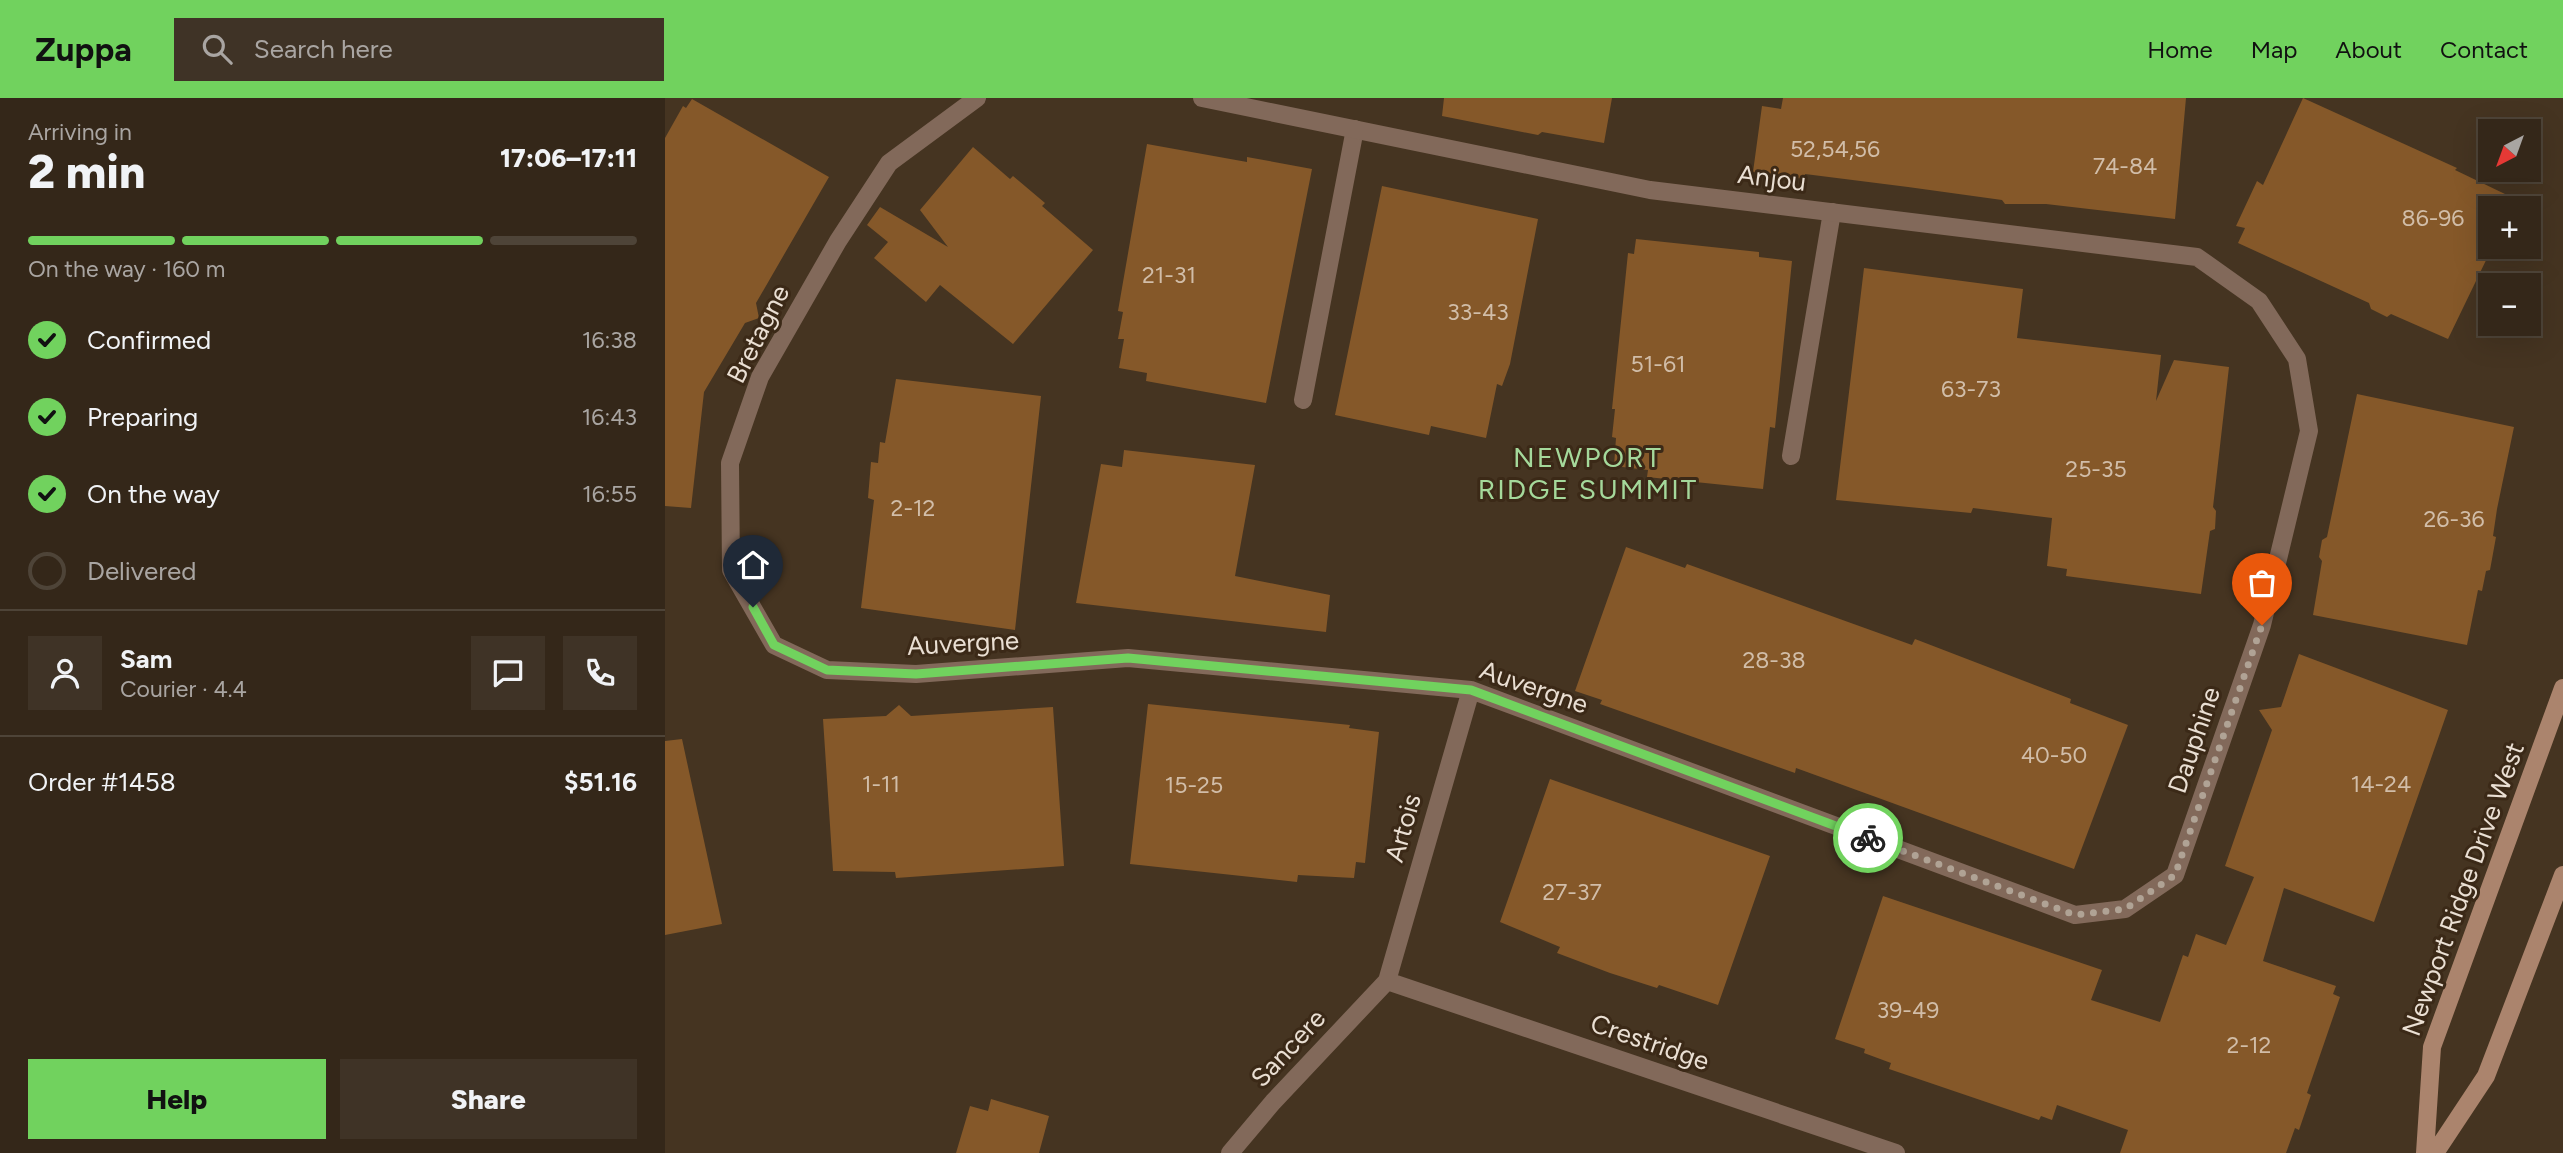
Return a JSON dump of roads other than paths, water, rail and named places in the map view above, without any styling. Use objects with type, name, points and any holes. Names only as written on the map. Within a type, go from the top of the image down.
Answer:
[{"type":"street","name":"Bretagne","points":[[774,645],[731,570],[730,463],[761,377],[838,241],[889,163],[977,98]]},
{"type":"street","name":"Anjou","points":[[1202,98],[1650,190],[2197,257],[2259,302],[2297,359]]},
{"type":"street","points":[[1303,400],[1355,129]]},
{"type":"street","points":[[1791,456],[1832,212]]},
{"type":"street","name":"Dauphine","points":[[2125,909],[2175,875],[2262,625],[2309,431],[2297,359]]},
{"type":"street","name":"Auvergne","points":[[774,645],[827,670],[916,674],[1128,658],[1471,690],[2075,915],[2125,909]]},
{"type":"street","name":"Newport Ridge Drive West","points":[[2425,1153],[2432,1047],[2563,688]]},
{"type":"street","name":"Artois","points":[[1387,981],[1471,690]]},
{"type":"street","points":[[2435,1153],[2486,1076],[2563,875]]},
{"type":"street","name":"Sancere","points":[[1230,1153],[1273,1102],[1387,981]]},
{"type":"street","name":"Crestridge","points":[[1387,981],[1896,1153]]},
{"type":"district","name":"NEWPORT RIDGE SUMMIT","points":[[1588,473]]}]
